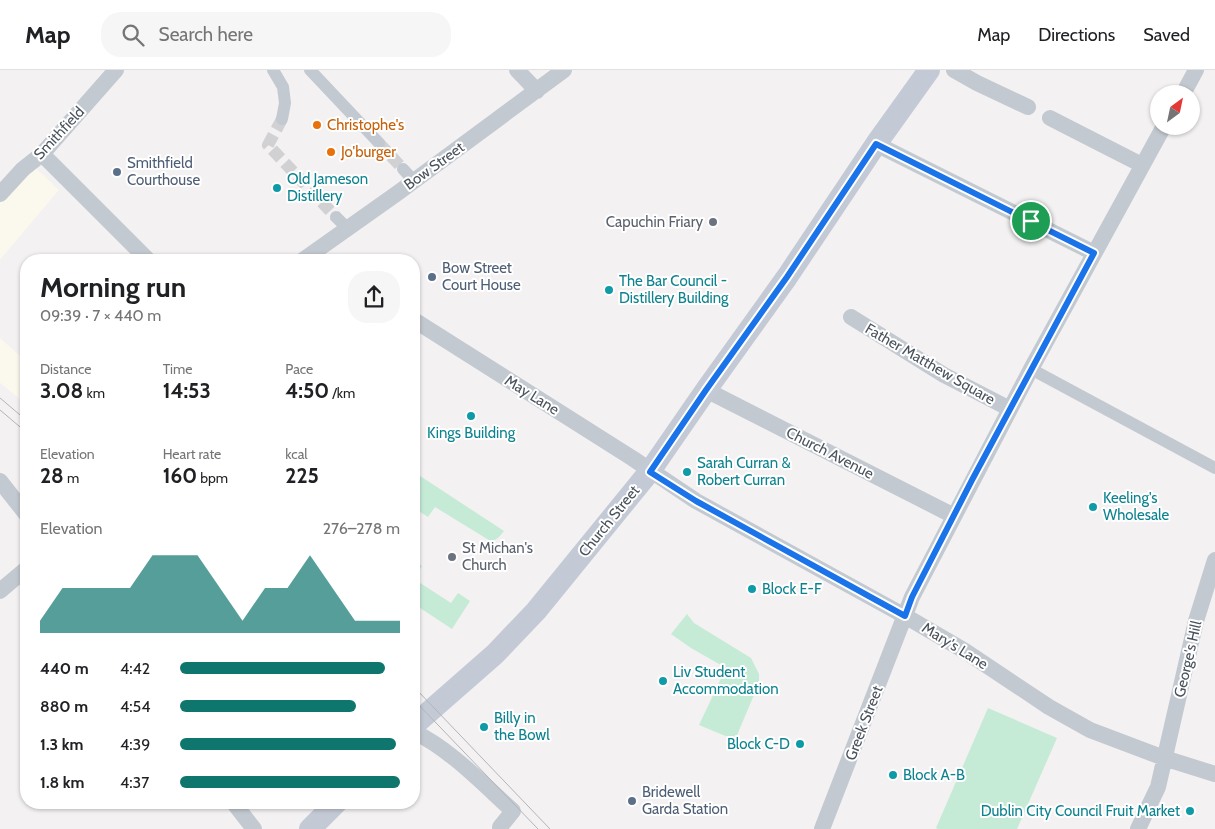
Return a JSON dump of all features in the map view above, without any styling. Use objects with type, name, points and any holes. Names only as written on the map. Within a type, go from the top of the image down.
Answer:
[{"type":"main road","name":"Church Street","points":[[420,721],[495,654],[536,611],[650,472],[787,277],[928,70]]},
{"type":"main road","points":[[310,829],[331,809]]},
{"type":"street","name":"Smithfield","points":[[0,194],[23,169],[42,154],[116,70]]},
{"type":"street","points":[[273,70],[283,87],[285,103],[282,119]]},
{"type":"street","points":[[310,70],[379,143]]},
{"type":"street","points":[[517,70],[537,91]]},
{"type":"street","name":"Bow Street","points":[[315,254],[342,223],[409,175],[537,91],[564,70]]},
{"type":"street","points":[[954,70],[1028,107]]},
{"type":"street","points":[[1186,85],[1191,72]]},
{"type":"street","points":[[1050,118],[1142,165]]},
{"type":"street","name":"Greek Street","points":[[822,829],[912,597],[1031,369],[1159,135]]},
{"type":"street","points":[[876,144],[1094,253]]},
{"type":"street","points":[[42,154],[142,254]]},
{"type":"street","name":"Father Matthew Square","points":[[851,317],[944,376],[1010,409]]},
{"type":"street","name":"May Lane","points":[[420,324],[650,472]]},
{"type":"street","points":[[1031,369],[1215,468]]},
{"type":"street","name":"Church Avenue","points":[[706,390],[954,516]]},
{"type":"street","name":"Mary's Lane","points":[[650,472],[696,501],[905,616],[1090,730],[1164,758],[1215,774]]},
{"type":"street","points":[[0,481],[20,506]]},
{"type":"street","name":"George's Hill","points":[[1138,829],[1158,787],[1196,621],[1215,560]]},
{"type":"street","points":[[0,591],[20,573]]},
{"type":"street","points":[[420,735],[452,758],[513,811],[500,827]]},
{"type":"street","points":[[239,809],[254,829]]},
{"type":"shaded area","points":[[25,157],[59,190],[0,260],[0,185]]},
{"type":"shaded area","points":[[0,338],[20,356],[20,399],[0,383]]},
{"type":"green space","points":[[420,476],[504,531],[492,542],[435,507],[428,517],[420,512]]},
{"type":"green space","points":[[420,583],[451,603],[458,593],[470,601],[452,629],[420,608]]},
{"type":"green space","points":[[687,614],[694,623],[751,658],[759,674],[759,683],[735,740],[699,725],[726,668],[671,634]]},
{"type":"green space","points":[[988,708],[1057,738],[1017,829],[938,829],[936,828]]},
{"type":"tunnel","points":[[282,119],[268,145],[336,217]]},
{"type":"tunnel","points":[[379,143],[403,169]]},
{"type":"tram line","points":[[0,398],[20,415]]},
{"type":"tram line","points":[[0,410],[20,427]]},
{"type":"tram line","points":[[420,693],[550,829]]},
{"type":"tram line","points":[[420,706],[538,829]]},
{"type":"place","name":"Christophe's","points":[[317,125]]},
{"type":"place","name":"Jo'burger","points":[[331,152]]},
{"type":"place","name":"Smithfield Courthouse","points":[[117,172]]},
{"type":"place","name":"Old Jameson Distillery","points":[[277,188]]},
{"type":"place","name":"Capuchin Friary","points":[[713,222]]},
{"type":"place","name":"Bow Street Court House","points":[[432,277]]},
{"type":"place","name":"The Bar Council - Distillery Building","points":[[609,290]]},
{"type":"place","name":"Kings Building","points":[[471,416]]},
{"type":"place","name":"Sarah Curran & Robert Curran","points":[[687,472]]},
{"type":"place","name":"Keeling's Wholesale","points":[[1093,507]]},
{"type":"place","name":"St Michan's Church","points":[[452,557]]},
{"type":"place","name":"Block E-F","points":[[752,589]]},
{"type":"place","name":"Liv Student Accommodation","points":[[663,681]]},
{"type":"place","name":"Billy in the Bowl","points":[[484,727]]},
{"type":"place","name":"Block C-D","points":[[800,744]]},
{"type":"place","name":"Block A-B","points":[[893,775]]},
{"type":"place","name":"Bridewell Garda Station","points":[[632,801]]},
{"type":"place","name":"Dublin City Council Fruit Market","points":[[1190,811]]},
{"type":"route","points":[[876,144],[1031,221],[1094,253],[972,480],[912,597],[905,616],[696,501],[650,472],[787,277],[876,144]]}]
